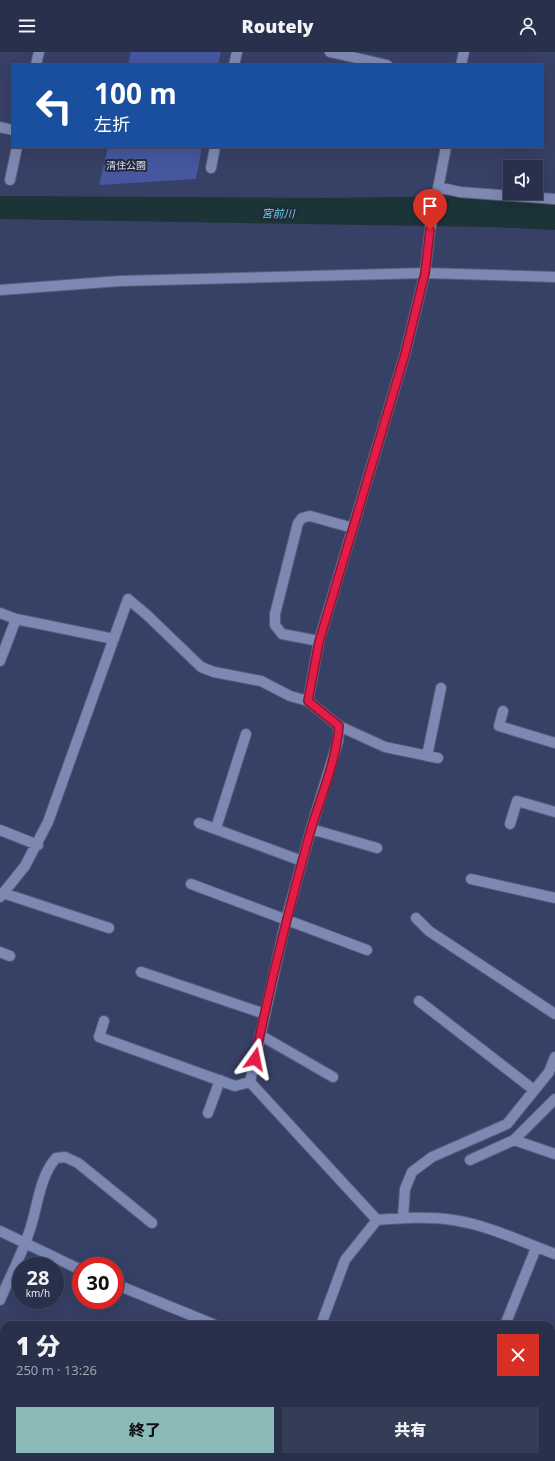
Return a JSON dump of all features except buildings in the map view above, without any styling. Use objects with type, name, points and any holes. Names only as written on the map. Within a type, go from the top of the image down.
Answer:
[{"type":"street","points":[[36,64],[39,52]]},
{"type":"street","points":[[234,64],[237,52]]},
{"type":"street","points":[[461,64],[464,52]]},
{"type":"street","points":[[335,53],[383,64]]},
{"type":"street","points":[[0,127],[12,130]]},
{"type":"street","points":[[10,180],[17,148]]},
{"type":"street","points":[[211,168],[215,148]]},
{"type":"street","points":[[308,701],[319,642],[405,354],[425,273],[430,230],[446,148]]},
{"type":"street","points":[[438,189],[555,199]]},
{"type":"street","points":[[0,290],[120,281],[425,273],[555,277]]},
{"type":"street","points":[[319,642],[282,634],[275,625],[275,614],[298,523],[302,518],[310,516],[353,528]]},
{"type":"street","points":[[109,928],[2,895],[25,866],[38,845],[48,822],[128,599],[202,666],[214,672],[261,681],[290,696],[308,701],[339,726],[386,747],[438,758]]},
{"type":"street","points":[[0,613],[16,619],[114,639]]},
{"type":"street","points":[[0,661],[16,619]]},
{"type":"street","points":[[427,756],[441,688]]},
{"type":"street","points":[[503,711],[499,726],[555,743]]},
{"type":"street","points":[[250,1082],[286,920],[311,829],[338,741],[339,726]]},
{"type":"street","points":[[216,828],[246,734]]},
{"type":"street","points":[[510,824],[517,801],[555,812]]},
{"type":"street","points":[[200,823],[302,861]]},
{"type":"street","points":[[311,829],[377,848]]},
{"type":"street","points":[[0,830],[38,845]]},
{"type":"street","points":[[470,879],[555,898]]},
{"type":"street","points":[[191,884],[367,950]]},
{"type":"street","points":[[416,918],[429,931],[555,1014]]},
{"type":"street","points":[[0,952],[10,956]]},
{"type":"street","points":[[141,972],[265,1014]]},
{"type":"street","points":[[419,1001],[534,1090]]},
{"type":"street","points":[[104,1022],[99,1037],[235,1086],[250,1082]]},
{"type":"street","points":[[260,1035],[334,1077]]},
{"type":"street","points":[[403,1218],[405,1189],[412,1172],[432,1157],[507,1124],[549,1072],[555,1057]]},
{"type":"street","points":[[208,1113],[220,1080]]},
{"type":"street","points":[[250,1082],[377,1220]]},
{"type":"street","points":[[470,1160],[514,1140],[555,1099]]},
{"type":"street","points":[[514,1140],[555,1154]]},
{"type":"street","points":[[0,1300],[31,1226],[37,1201],[51,1164],[56,1158],[65,1157],[78,1164],[152,1223]]},
{"type":"street","points":[[322,1321],[345,1260],[377,1220],[426,1217],[455,1220],[486,1229],[555,1254]]},
{"type":"street","points":[[0,1231],[72,1266]]},
{"type":"street","points":[[507,1321],[536,1248]]},
{"type":"street","points":[[124,1288],[205,1321]]},
{"type":"green space","points":[[131,52],[221,52],[218,64],[128,64]]},
{"type":"green space","name":"清住公園","points":[[108,148],[202,148],[196,179],[99,185]]},
{"type":"water","name":"宮前川","points":[[0,196],[327,198],[461,196],[555,203],[555,230],[491,227],[0,219]]},
{"type":"route","points":[[255,1059],[286,920],[311,829],[338,741],[339,726],[308,701],[319,642],[405,354],[425,273],[430,230]]}]
